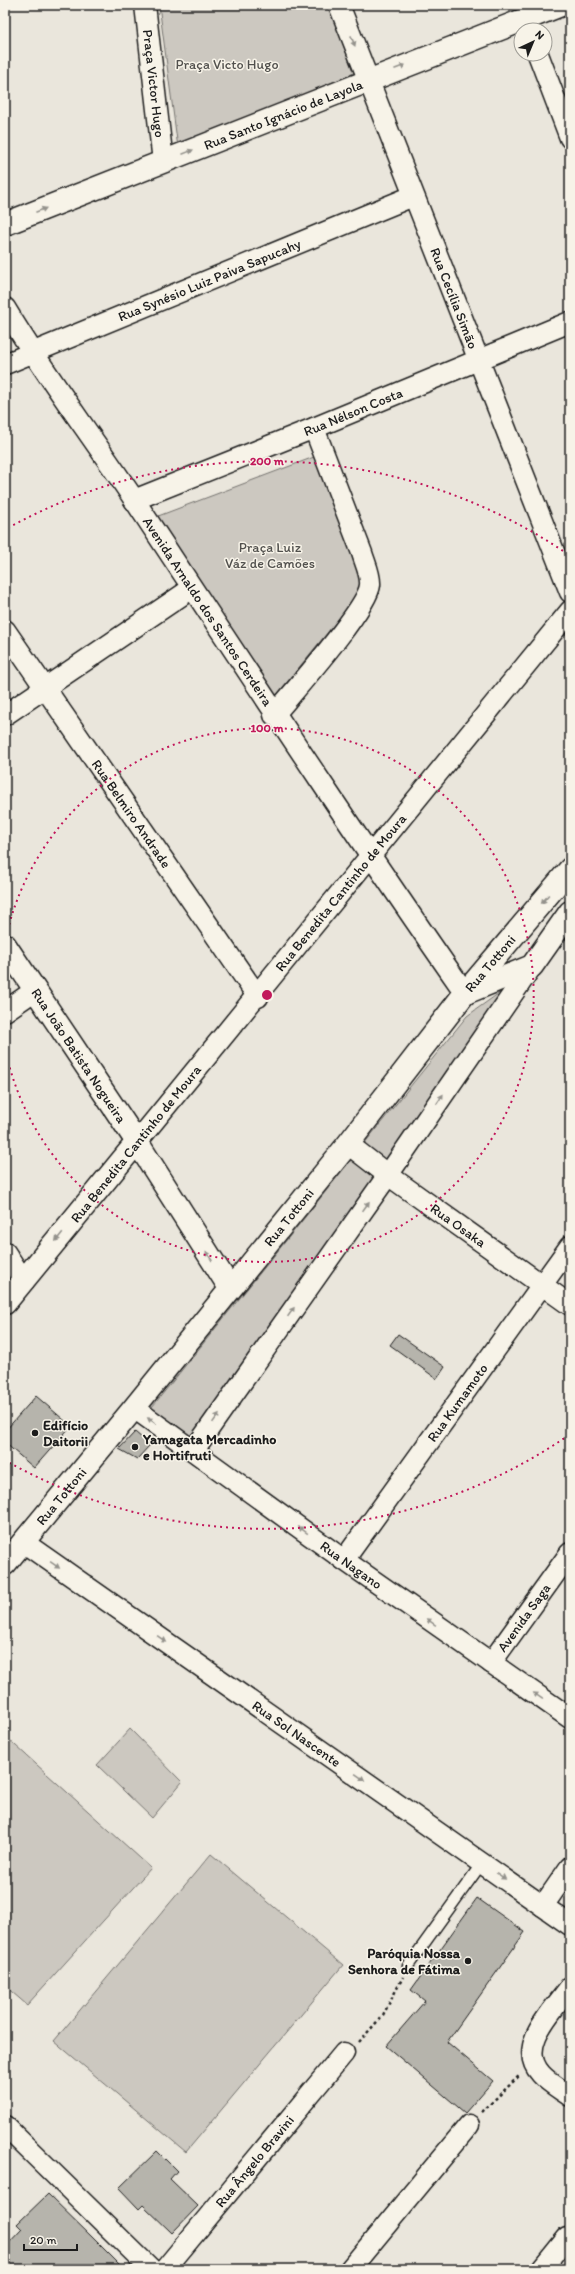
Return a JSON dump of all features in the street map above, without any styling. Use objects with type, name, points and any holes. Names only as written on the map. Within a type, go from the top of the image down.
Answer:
[{"type":"street","name":"Praça Victor Hugo","points":[[145,5],[163,162]]},
{"type":"street","name":"Rua Cecília Simão","points":[[339,5],[413,196],[480,358],[570,592]]},
{"type":"street","name":"Rua Santo Ignácio de Layola","points":[[531,22],[561,5]]},
{"type":"street","name":"Rua Santo Ignácio de Layola","points":[[5,224],[368,80],[513,29]]},
{"type":"street","points":[[541,62],[570,138]]},
{"type":"street","name":"Rua Synésio Luiz Paiva Sapucahy","points":[[5,364],[413,196]]},
{"type":"street","name":"Avenida Arnaldo dos Santos Cerdeira","points":[[5,308],[32,353],[134,500],[274,714],[465,993]]},
{"type":"street","name":"Rua Nélson Costa","points":[[134,500],[314,428],[570,322]]},
{"type":"street","points":[[274,714],[361,607],[370,585],[364,559],[314,428]]},
{"type":"street","points":[[5,715],[46,689],[192,589]]},
{"type":"street","name":"Rua Benedita Cantinho de Moura","points":[[5,1303],[258,997],[570,611]]},
{"type":"street","name":"Rua Belmiro Andrade","points":[[5,630],[258,997]]},
{"type":"street","name":"Rua Tottoni","points":[[5,1564],[134,1408],[348,1144],[465,993],[570,870]]},
{"type":"street","points":[[194,1450],[388,1175],[570,912]]},
{"type":"street","name":"Rua João Batista Nogueira","points":[[5,945],[34,991],[137,1142],[230,1288]]},
{"type":"street","points":[[465,993],[532,966]]},
{"type":"street","points":[[5,1011],[34,991]]},
{"type":"street","name":"Rua Osaka","points":[[348,1144],[388,1175],[570,1305]]},
{"type":"street","name":"Rua Kumamoto","points":[[344,1560],[570,1246]]},
{"type":"street","points":[[5,1252],[24,1281]]},
{"type":"street","name":"Rua Nagano","points":[[134,1408],[344,1560],[570,1718]]},
{"type":"street","name":"Rua Sol Nascente","points":[[23,1542],[570,1925]]},
{"type":"street","name":"Avenida Saga","points":[[491,1663],[570,1553]]},
{"type":"street","points":[[543,1906],[570,1867]]},
{"type":"street","points":[[570,1986],[536,2036],[531,2049],[533,2062],[540,2073],[570,2096]]},
{"type":"street","name":"Rua Ângelo Bravini","points":[[165,2269],[344,2053]]},
{"type":"street","points":[[350,2269],[469,2125]]},
{"type":"street","points":[[5,2126],[151,2269]]},
{"type":"street","points":[[542,2269],[567,2238]]},
{"type":"lane","points":[[408,1966],[482,1863]]},
{"type":"path","points":[[344,2053],[355,2047],[383,2015],[408,1966]]},
{"type":"path","points":[[469,2125],[533,2062]]},
{"type":"green space","name":"Praça Victo Hugo","points":[[159,5],[328,5],[354,73],[178,148]]},
{"type":"green space","name":"Praça Luiz Váz de Camões","points":[[314,457],[356,563],[360,580],[359,594],[274,698],[153,518]]},
{"type":"green space","points":[[502,991],[192,1443],[148,1412],[467,1016]]},
{"type":"green space","points":[[130,1729],[182,1782],[152,1818],[97,1765]]},
{"type":"green space","points":[[5,1736],[151,1868],[27,2005],[5,1986]]},
{"type":"green space","points":[[211,1854],[343,1965],[186,2152],[54,2041]]},
{"type":"building","points":[[398,1334],[445,1367],[437,1379],[390,1345]]},
{"type":"building","name":"Edifício Daitorii","points":[[36,1396],[71,1426],[34,1468],[5,1443],[5,1431]]},
{"type":"building","name":"Yamagata Mercadinho e Hortifruti","points":[[135,1432],[150,1445],[137,1459],[119,1449]]},
{"type":"building","points":[[477,1898],[525,1932],[447,2042],[493,2081],[465,2113],[386,2046],[425,2001],[411,1990]]},
{"type":"building","points":[[157,2151],[177,2171],[170,2179],[198,2206],[172,2233],[143,2205],[139,2209],[119,2188]]},
{"type":"building","points":[[48,2194],[124,2269],[5,2269],[5,2247],[22,2229],[17,2224]]},
{"type":"place","name":"Edifício Daitorii","points":[[35,1433]]},
{"type":"place","name":"Yamagata Mercadinho e Hortifruti","points":[[135,1447]]},
{"type":"place","name":"Paróquia Nossa Senhora de Fátima","points":[[468,1961]]}]
